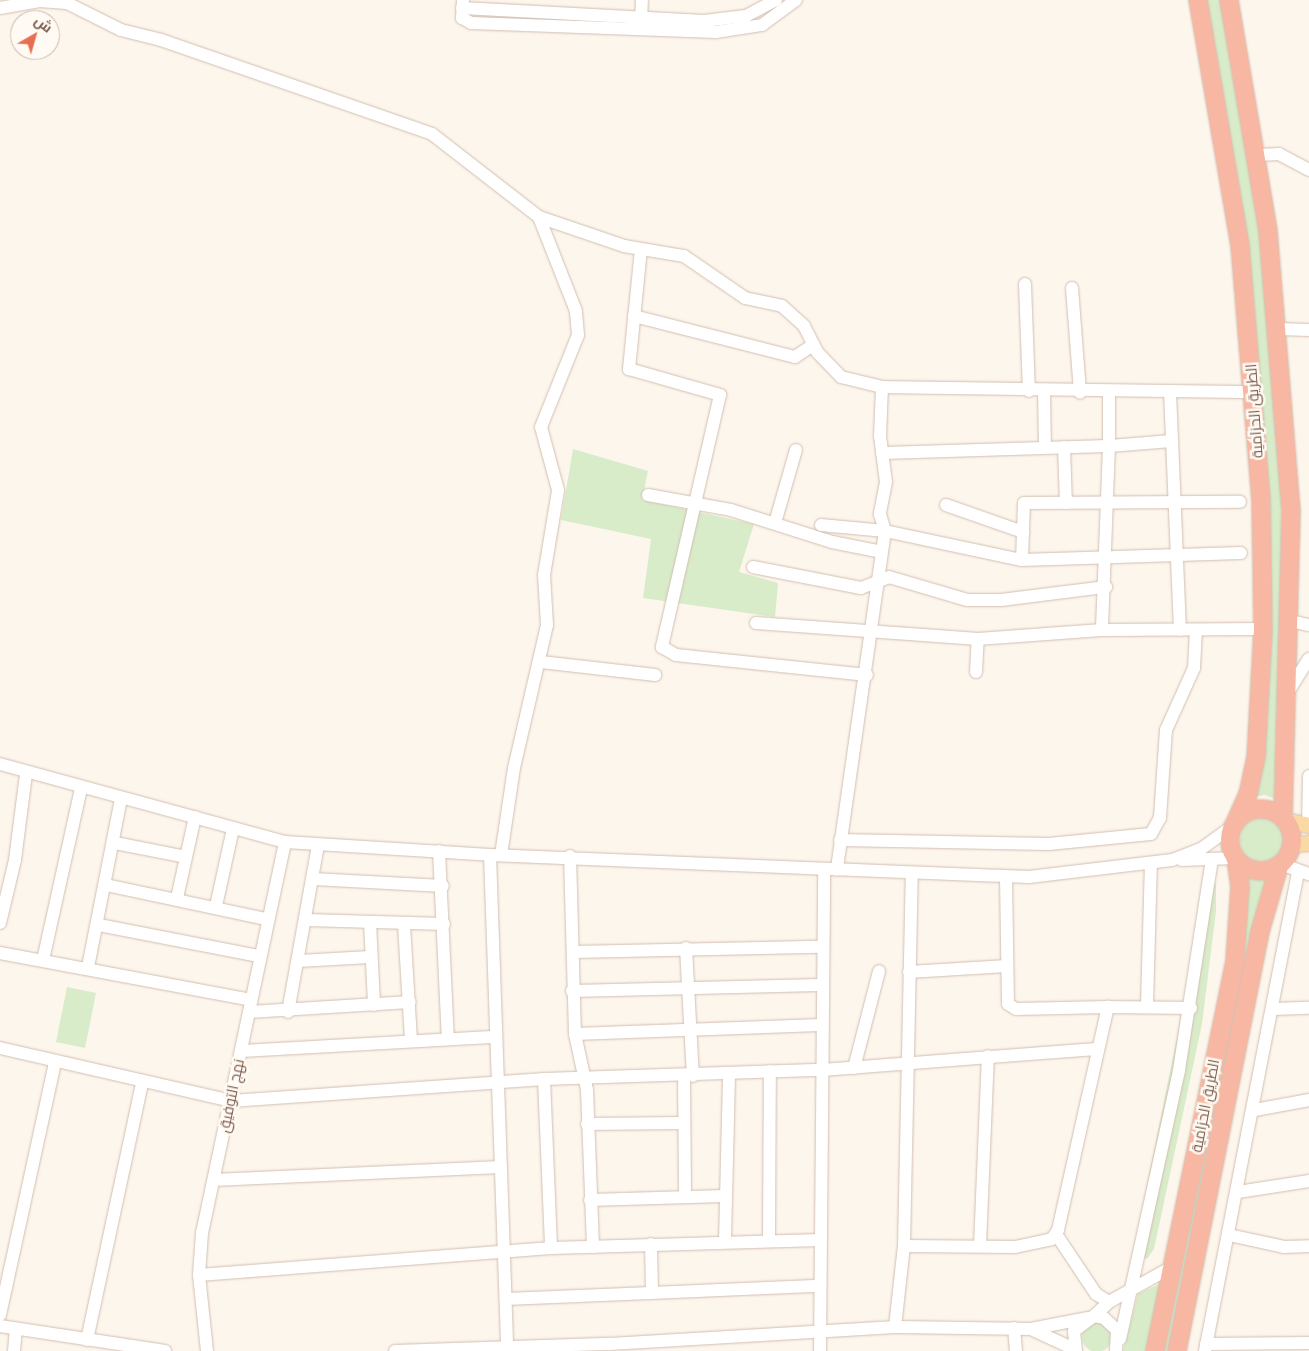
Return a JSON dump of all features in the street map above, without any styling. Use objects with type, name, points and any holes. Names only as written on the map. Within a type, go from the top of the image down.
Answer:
[{"type":"highway","name":"الطريق الحزامية","points":[[1155,1351],[1168,1269],[1235,960],[1240,887],[1236,858],[1230,839],[1255,767],[1264,629],[1254,392],[1240,245],[1198,0]]},
{"type":"highway","name":"الطريق الحزامية","points":[[1177,1351],[1259,935],[1280,865],[1300,843],[1284,819],[1291,621],[1290,513],[1278,329],[1258,155],[1229,0]]},
{"type":"highway","points":[[1234,825],[1257,809],[1284,819]]},
{"type":"highway","points":[[1236,858],[1261,871],[1280,865]]},
{"type":"main road","points":[[1284,819],[1308,825]]},
{"type":"street","points":[[641,23],[642,0]]},
{"type":"street","points":[[641,23],[726,20],[763,9],[776,0]]},
{"type":"street","points":[[463,4],[641,23],[740,31],[775,18],[796,0]]},
{"type":"street","points":[[0,8],[39,1],[67,3],[121,30],[170,42],[432,134],[539,217],[641,249],[684,256],[745,298],[782,306],[804,326],[813,345],[841,377],[882,387],[1080,393],[1254,392]]},
{"type":"street","points":[[1258,155],[1279,154],[1306,166]]},
{"type":"street","points":[[507,1349],[506,1255],[497,1083],[495,855],[514,768],[541,662],[547,625],[544,574],[558,490],[541,427],[575,344],[578,325],[539,217]]},
{"type":"street","points":[[641,249],[629,369],[720,394],[662,647],[676,655],[867,675]]},
{"type":"street","points":[[1024,284],[1029,391]]},
{"type":"street","points":[[1072,288],[1080,393]]},
{"type":"street","points":[[634,316],[795,357],[813,345]]},
{"type":"street","points":[[1278,329],[1309,330]]},
{"type":"street","points":[[820,1351],[822,1070],[820,947],[831,870],[840,840],[874,632],[885,531],[880,514],[886,482],[882,453],[882,387]]},
{"type":"street","points":[[1044,392],[1045,447]]},
{"type":"street","points":[[1170,392],[1180,630]]},
{"type":"street","points":[[1102,630],[1108,558],[1109,393]]},
{"type":"street","points":[[882,453],[1045,447],[1064,448],[1172,441]]},
{"type":"street","points":[[1064,448],[1066,503]]},
{"type":"street","points":[[775,523],[796,450]]},
{"type":"street","points":[[648,495],[696,504],[775,523],[832,542],[882,552]]},
{"type":"street","points":[[1022,560],[1024,504],[1240,502]]},
{"type":"street","points":[[946,505],[1023,532]]},
{"type":"street","points":[[820,525],[885,531],[1022,560],[1177,557],[1240,553]]},
{"type":"street","points":[[753,567],[861,588],[889,578],[952,596],[984,600],[1106,587]]},
{"type":"street","points":[[1291,621],[1309,625]]},
{"type":"street","points":[[756,623],[978,639],[1102,630],[1264,629]]},
{"type":"street","points":[[840,840],[1049,844],[1151,834],[1160,818],[1166,730],[1194,668],[1196,630]]},
{"type":"street","points":[[976,672],[978,639]]},
{"type":"street","points":[[1288,692],[1309,659]]},
{"type":"street","points":[[541,662],[655,675]]},
{"type":"street","points":[[0,764],[26,774],[285,842],[318,846],[495,855],[570,856],[912,875],[1006,877],[1151,864],[1172,860],[1201,849],[1234,825]]},
{"type":"street","points":[[0,922],[15,860],[26,774]]},
{"type":"street","points":[[1308,825],[1309,776]]},
{"type":"street","points":[[43,960],[81,789]]},
{"type":"street","points":[[88,966],[99,925],[115,843],[121,798]]},
{"type":"street","points":[[177,898],[195,817]]},
{"type":"street","points":[[216,906],[233,828]]},
{"type":"street","name":"نهج التوفيق","points":[[207,1351],[199,1275],[214,1180],[242,1051],[266,919],[285,842]]},
{"type":"street","points":[[115,843],[186,857]]},
{"type":"street","points":[[288,1012],[299,961],[318,846]]},
{"type":"street","points":[[439,851],[443,886],[448,1039]]},
{"type":"street","points":[[570,856],[573,952],[572,991],[575,1034],[582,1078],[587,1090],[593,1247]]},
{"type":"street","points":[[1172,860],[1236,858]]},
{"type":"street","points":[[1118,1347],[1137,1267],[1191,1008],[1212,860]]},
{"type":"street","points":[[1147,1005],[1151,864]]},
{"type":"street","points":[[1280,865],[1303,874],[1206,1347],[1309,1343]]},
{"type":"street","points":[[895,1327],[904,1246],[912,875]]},
{"type":"street","points":[[1006,877],[1007,1001],[1012,1008],[1147,1005],[1191,1008]]},
{"type":"street","points":[[313,879],[443,886]]},
{"type":"street","points":[[106,885],[216,906],[266,919]]},
{"type":"street","points":[[306,920],[404,925],[444,924]]},
{"type":"street","points":[[370,922],[370,957],[374,1006]]},
{"type":"street","points":[[99,925],[259,956]]},
{"type":"street","points":[[404,925],[411,1040]]},
{"type":"street","points":[[573,952],[686,948],[820,947]]},
{"type":"street","points":[[685,1198],[684,1123],[691,1030],[686,948]]},
{"type":"street","points":[[0,953],[88,966],[250,1006],[288,1012],[410,1002]]},
{"type":"street","points":[[299,961],[370,957]]},
{"type":"street","points":[[909,972],[1007,966]]},
{"type":"street","points":[[854,1068],[879,971]]},
{"type":"street","points":[[572,991],[689,991],[820,985]]},
{"type":"street","points":[[1108,1007],[1096,1049],[1056,1234],[1096,1294],[1109,1302]]},
{"type":"street","points":[[1274,1009],[1309,1008]]},
{"type":"street","points":[[575,1034],[820,1025]]},
{"type":"street","points":[[242,1051],[411,1040],[496,1037]]},
{"type":"street","points":[[0,1048],[142,1083],[231,1101],[544,1079],[688,1076],[822,1070],[909,1061],[1096,1049]]},
{"type":"street","points":[[980,1245],[988,1056]]},
{"type":"street","points":[[0,1315],[55,1063]]},
{"type":"street","points":[[769,1238],[770,1071]]},
{"type":"street","points":[[724,1240],[729,1073]]},
{"type":"street","points":[[544,1079],[551,1248]]},
{"type":"street","points":[[87,1340],[142,1083]]},
{"type":"street","points":[[1255,1110],[1309,1100]]},
{"type":"street","points":[[587,1124],[684,1123]]},
{"type":"street","points":[[214,1180],[501,1167]]},
{"type":"street","points":[[1238,1192],[1309,1181]]},
{"type":"street","points":[[590,1200],[724,1196]]},
{"type":"street","points":[[904,1246],[1039,1244],[1056,1234]]},
{"type":"street","points":[[1229,1235],[1284,1246],[1309,1246]]},
{"type":"street","points":[[199,1275],[506,1255],[551,1248],[769,1238],[821,1240]]},
{"type":"street","points":[[651,1244],[652,1293]]},
{"type":"street","points":[[1137,1267],[1168,1269]]},
{"type":"street","points":[[1031,1329],[1075,1350],[1074,1331],[1109,1302],[1168,1269]]},
{"type":"street","points":[[506,1299],[820,1286]]},
{"type":"street","points":[[395,1351],[610,1348],[895,1327],[1031,1329],[1091,1317],[1112,1322],[1118,1347]]},
{"type":"street","points":[[0,1326],[165,1351]]},
{"type":"street","points":[[1014,1328],[1016,1351]]},
{"type":"street","points":[[14,1351],[16,1329]]},
{"type":"green space","points":[[1202,0],[1222,0],[1263,227],[1282,481],[1280,801],[1265,795],[1253,797],[1265,495]]},
{"type":"green space","points":[[573,449],[648,471],[642,500],[754,524],[739,572],[778,583],[775,617],[643,598],[651,539],[561,520]]},
{"type":"green space","points":[[1262,818],[1274,822],[1280,828],[1284,840],[1280,852],[1274,858],[1262,862],[1250,858],[1244,852],[1240,840],[1244,828],[1250,822]]},
{"type":"green space","points":[[1206,870],[1216,885],[1216,911],[1202,1024],[1154,1249],[1147,1259],[1133,1254],[1189,978]]},
{"type":"green space","points":[[1245,877],[1269,878],[1171,1351],[1162,1351]]},
{"type":"green space","points":[[67,987],[96,993],[85,1048],[56,1042]]},
{"type":"green space","points":[[1162,1283],[1148,1351],[1123,1351],[1138,1294]]},
{"type":"green space","points":[[1097,1322],[1108,1326],[1112,1337],[1108,1348],[1097,1352],[1086,1348],[1082,1337],[1086,1326]]}]
